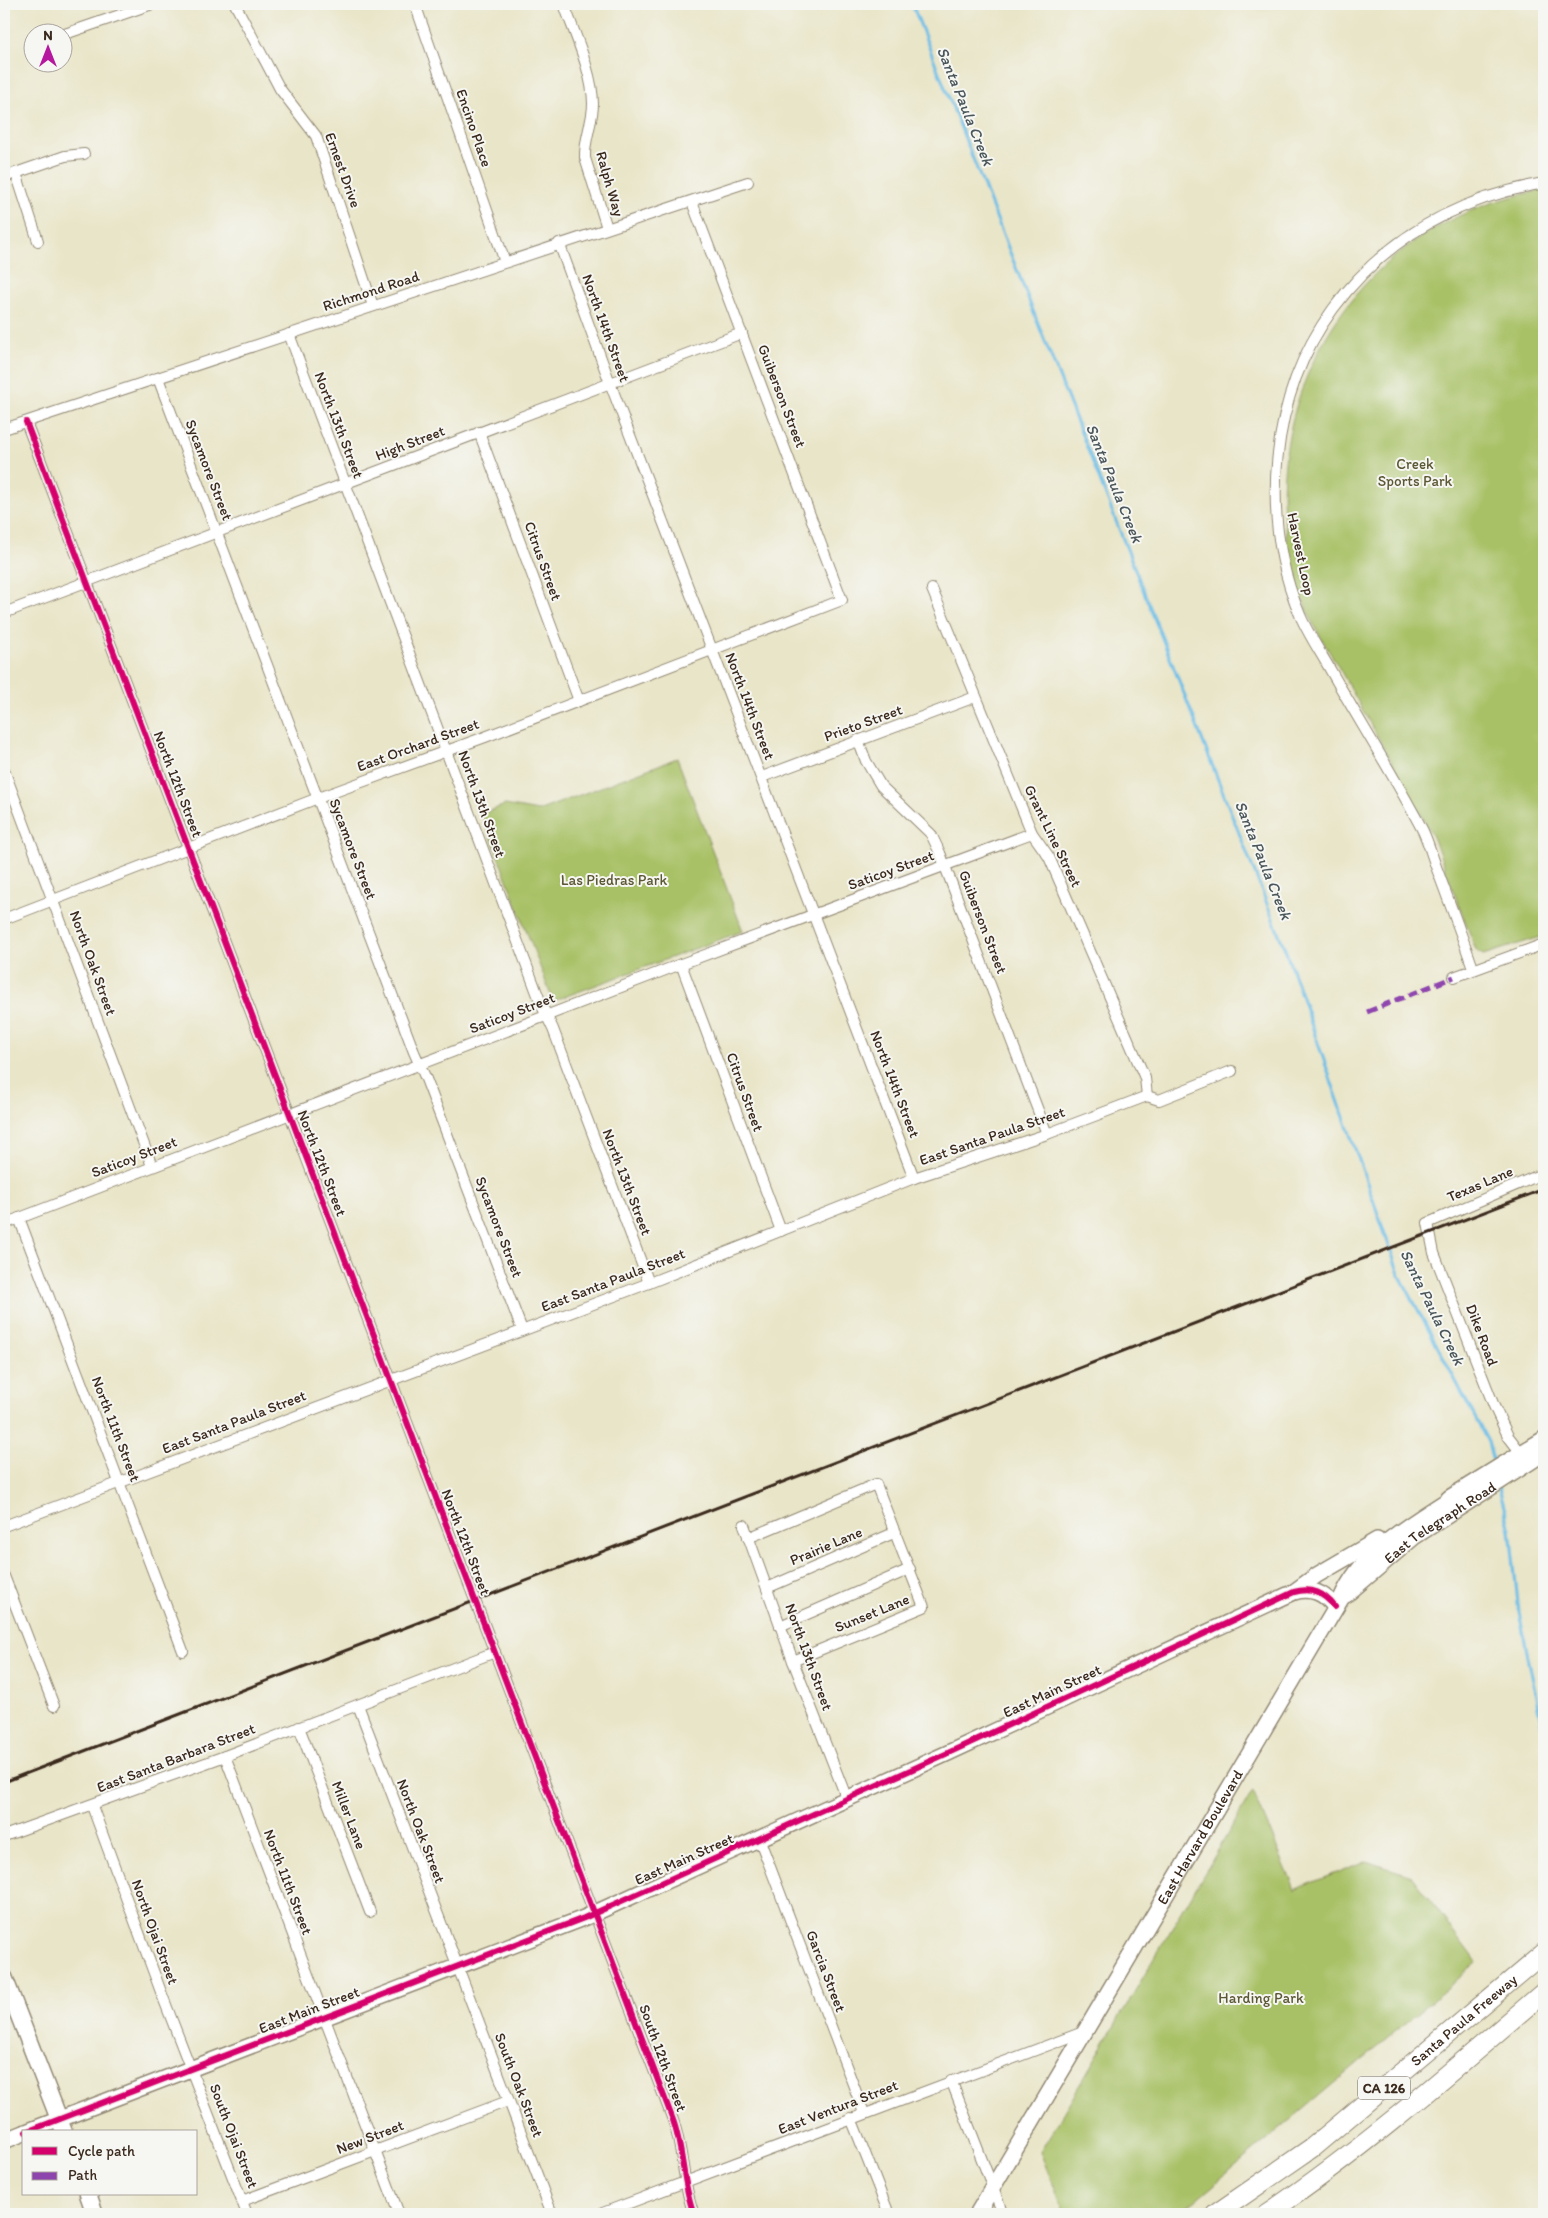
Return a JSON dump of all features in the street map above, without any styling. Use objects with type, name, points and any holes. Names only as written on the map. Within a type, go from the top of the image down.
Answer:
[{"type":"highway","name":"Santa Paula Freeway","points":[[1216,2214],[1313,2146],[1544,1953]]},
{"type":"highway","name":"Santa Paula Freeway","points":[[1267,2214],[1374,2134],[1544,1992]]},
{"type":"main road","points":[[4,1976],[62,2125]]},
{"type":"main road","points":[[89,2196],[95,2214]]},
{"type":"street","points":[[72,32],[152,4]]},
{"type":"street","name":"Ernest Drive","points":[[235,4],[280,89],[316,136],[373,306]]},
{"type":"street","name":"Encino Place","points":[[415,4],[505,262]]},
{"type":"street","name":"Ralph Way","points":[[564,4],[592,91],[593,107],[585,148],[585,158],[607,228]]},
{"type":"street","points":[[4,178],[65,156],[84,154]]},
{"type":"street","points":[[16,174],[38,241]]},
{"type":"street","name":"Richmond Road","points":[[4,429],[559,243],[692,202],[748,182]]},
{"type":"street","name":"Harvest Loop","points":[[1473,968],[1424,833],[1300,616],[1286,566],[1278,524],[1276,492],[1278,453],[1284,414],[1304,359],[1328,316],[1369,267],[1407,236],[1449,212],[1486,196],[1544,183]]},
{"type":"street","name":"Guiberson Street","points":[[692,202],[842,600]]},
{"type":"street","name":"North 14th Street","points":[[559,243],[610,383],[914,1178]]},
{"type":"street","name":"High Street","points":[[4,613],[742,333]]},
{"type":"street","name":"North 13th Street","points":[[289,334],[649,1283]]},
{"type":"street","name":"Sycamore Street","points":[[158,378],[419,1065],[522,1330]]},
{"type":"street","name":"North 12th Street","points":[[26,422],[594,1913]]},
{"type":"street","name":"Citrus Street","points":[[479,432],[579,701]]},
{"type":"street","name":"Grant Line Street","points":[[932,589],[1032,833],[1053,866],[1144,1078],[1147,1096]]},
{"type":"street","name":"East Orchard Street","points":[[4,919],[188,847],[579,701],[842,600]]},
{"type":"street","name":"Prieto Street","points":[[762,777],[975,697]]},
{"type":"street","name":"Guiberson Street","points":[[858,740],[866,761],[881,786],[931,834],[945,866],[1047,1134]]},
{"type":"street","name":"North Oak Street","points":[[4,770],[152,1166]]},
{"type":"street","name":"Saticoy Street","points":[[4,1224],[546,1015],[1032,833]]},
{"type":"street","points":[[1454,977],[1473,968],[1544,944]]},
{"type":"street","name":"Citrus Street","points":[[681,964],[781,1231]]},
{"type":"street","name":"East Santa Paula Street","points":[[4,1526],[649,1283],[914,1178],[1047,1134],[1147,1096],[1159,1100],[1232,1071]]},
{"type":"street","name":"Texas Lane","points":[[1428,1223],[1544,1174]]},
{"type":"street","name":"North 11th Street","points":[[19,1218],[183,1651]]},
{"type":"street","name":"Dike Road","points":[[1428,1223],[1434,1253],[1494,1406],[1518,1460]]},
{"type":"street","name":"East Telegraph Road","points":[[1348,1558],[1460,1499],[1518,1460],[1544,1439]]},
{"type":"street","name":"East Telegraph Road","points":[[1518,1460],[1544,1453]]},
{"type":"street","points":[[748,1538],[876,1484],[910,1569],[780,1626]]},
{"type":"street","name":"East Harvard Boulevard","points":[[977,2214],[1338,1603],[1347,1584],[1370,1556],[1460,1499]]},
{"type":"street","name":"North 13th Street","points":[[744,1525],[793,1661],[846,1798]]},
{"type":"street","name":"Prairie Lane","points":[[767,1588],[896,1532]]},
{"type":"street","name":"East Main Street","points":[[36,2130],[62,2125],[192,2068],[594,1913],[1294,1592],[1318,1575],[1348,1558]]},
{"type":"street","name":"Sunset Lane","points":[[793,1661],[924,1607],[910,1569]]},
{"type":"street","points":[[4,1576],[54,1706]]},
{"type":"street","name":"East Main Street","points":[[1294,1592],[1306,1590],[1319,1592],[1338,1603]]},
{"type":"street","name":"East Santa Barbara Street","points":[[4,1836],[92,1806],[495,1652]]},
{"type":"street","name":"North Oak Street","points":[[358,1705],[457,1967]]},
{"type":"street","name":"Miller Lane","points":[[299,1728],[370,1912]]},
{"type":"street","name":"North 11th Street","points":[[225,1756],[399,2214]]},
{"type":"street","name":"North Ojai Street","points":[[92,1806],[192,2068]]},
{"type":"street","name":"Garcia Street","points":[[759,1838],[864,2113]]},
{"type":"street","name":"South 12th Street","points":[[594,1913],[678,2135],[684,2182],[694,2214]]},
{"type":"street","name":"South Oak Street","points":[[457,1967],[552,2214]]},
{"type":"street","name":"East Ventura Street","points":[[600,2214],[1086,2030]]},
{"type":"street","name":"South Ojai Street","points":[[192,2068],[247,2214]]},
{"type":"street","points":[[951,2080],[1003,2214]]},
{"type":"street","name":"New Street","points":[[242,2201],[508,2101]]},
{"type":"street","points":[[851,2118],[888,2214]]},
{"type":"street","name":"East Main Street","points":[[4,2141],[22,2133]]},
{"type":"green space","name":"Creek Sports Park","points":[[1544,190],[1544,936],[1483,955],[1476,950],[1430,832],[1309,614],[1295,576],[1286,537],[1283,497],[1286,457],[1293,418],[1305,380],[1323,343],[1344,310],[1363,286],[1407,246],[1458,216],[1514,196]]},
{"type":"green space","name":"Las Piedras Park","points":[[677,758],[743,931],[553,1001],[482,814],[505,805],[538,811]]},
{"type":"green space","name":"Harding Park","points":[[1253,1791],[1295,1890],[1366,1861],[1412,1876],[1477,1963],[1195,2200],[1174,2214],[1065,2214],[1040,2152]]},
{"type":"waterway","name":"Santa Paula Creek","points":[[912,4],[1286,952],[1399,1274],[1488,1442],[1494,1465]]},
{"type":"waterway","name":"Santa Paula Creek","points":[[1499,1488],[1510,1530],[1519,1612],[1544,1736]]},
{"type":"railway","points":[[4,1782],[1544,1189]]},
{"type":"marked path","points":[[1367,1012],[1454,977]]},
{"type":"cycle path","points":[[26,422],[673,2120],[677,2132],[687,2191],[694,2214]]},
{"type":"cycle path","points":[[31,2130],[584,1918],[948,1753],[1294,1592],[1306,1590],[1317,1592],[1335,1607]]}]
